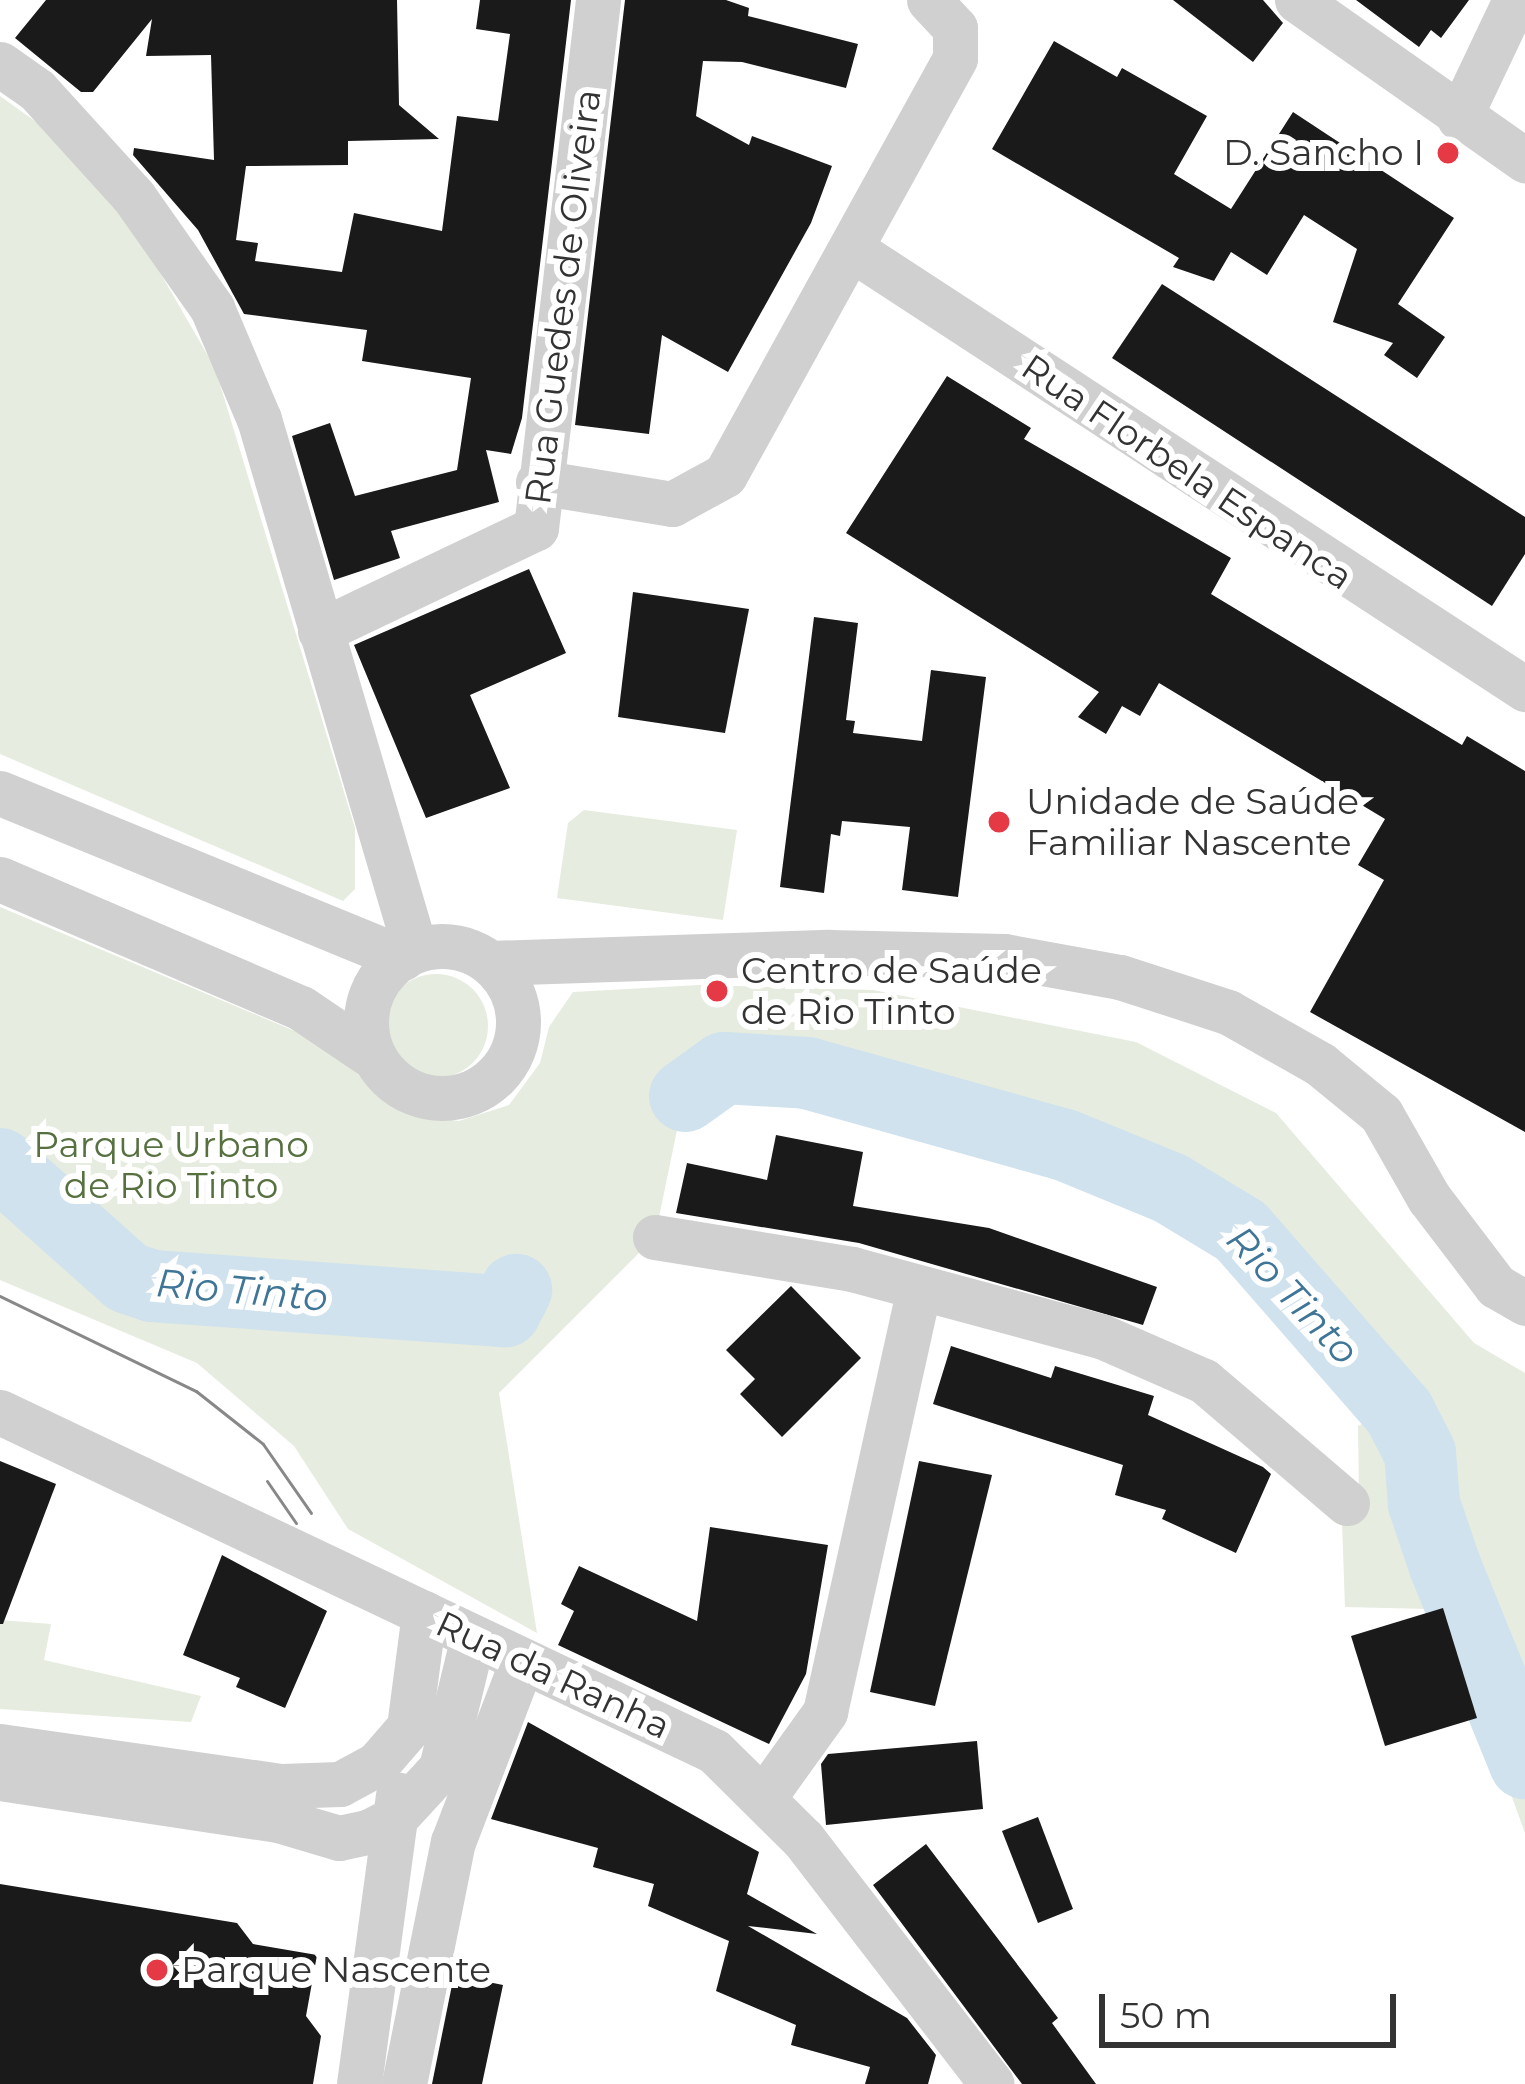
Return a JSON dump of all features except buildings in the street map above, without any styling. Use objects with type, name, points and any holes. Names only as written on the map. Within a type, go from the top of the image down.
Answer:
[{"type":"street","name":"Rua Guedes de Oliveira","points":[[320,631],[536,528],[598,0]]},
{"type":"street","points":[[538,482],[672,504],[696,498],[725,476],[955,58],[955,28],[929,0]]},
{"type":"street","points":[[1298,0],[1459,118],[1525,160]]},
{"type":"street","points":[[1459,118],[1516,0]]},
{"type":"street","points":[[0,64],[37,90],[134,197],[212,308],[260,419],[409,954]]},
{"type":"street","name":"Rua Florbela Espanca","points":[[853,250],[1525,689]]},
{"type":"street","points":[[0,794],[409,954]]},
{"type":"street","points":[[0,880],[301,1009],[375,1058],[408,1090],[454,1097],[495,1077],[509,1059],[518,1015],[490,963]]},
{"type":"street","points":[[375,1058],[367,1012],[386,970],[409,954],[448,946],[490,963],[590,964],[829,952],[1004,956],[1120,977],[1228,1012],[1320,1064],[1381,1114],[1430,1198],[1496,1286],[1525,1303]]},
{"type":"street","points":[[518,1015],[590,964]]},
{"type":"street","points":[[655,1237],[852,1269],[1101,1336],[1204,1381],[1347,1504]]},
{"type":"street","points":[[764,1797],[825,1712],[919,1288]]},
{"type":"street","name":"Rua da Ranha","points":[[0,1412],[714,1751],[764,1797],[992,2084]]},
{"type":"street","points":[[359,2084],[387,1911],[394,1819],[424,1613]]},
{"type":"street","points":[[0,1778],[278,1820],[339,1838],[394,1819],[441,1768],[473,1637]]},
{"type":"street","points":[[404,2084],[453,1842],[522,1660]]},
{"type":"street","points":[[0,1746],[311,1788],[361,1777],[409,1727]]},
{"type":"street","points":[[339,1838],[387,1911]]},
{"type":"green space","points":[[0,96],[39,124],[128,217],[215,368],[355,828],[355,889],[343,901],[0,754]]},
{"type":"green space","points":[[584,810],[737,830],[723,920],[557,898],[568,823]]},
{"type":"green space","name":"Parque Urbano de Rio Tinto","points":[[0,907],[328,1045],[385,1100],[417,1116],[459,1121],[509,1105],[540,1063],[549,1027],[573,992],[699,985],[873,990],[1136,1042],[1276,1113],[1474,1343],[1525,1373],[1525,1833],[1453,1635],[1429,1609],[1345,1607],[1342,1523],[1359,1497],[1358,1426],[1373,1418],[1260,1285],[1162,1216],[998,1144],[819,1103],[741,1098],[678,1125],[655,1237],[499,1393],[537,1633],[348,1529],[294,1446],[197,1363],[0,1280]]},
{"type":"green space","points":[[436,974],[456,978],[473,989],[484,1006],[488,1026],[484,1046],[473,1063],[456,1074],[436,1078],[416,1074],[399,1063],[388,1046],[384,1026],[388,1006],[399,989],[416,978]]},
{"type":"green space","points":[[0,1620],[51,1624],[44,1660],[201,1696],[191,1722],[0,1709]]},
{"type":"waterway","name":"Rio Tinto","points":[[685,1096],[724,1068],[807,1073],[1065,1145],[1170,1188],[1241,1231],[1399,1412],[1420,1453],[1424,1504],[1445,1566],[1525,1763]]},
{"type":"waterway","name":"Rio Tinto","points":[[0,1164],[128,1278],[152,1286],[505,1311],[516,1290]]},
{"type":"tram line","points":[[0,1296],[196,1391],[263,1444],[311,1513]]},
{"type":"tram line","points":[[267,1481],[296,1523]]},
{"type":"place","name":"D. Sancho I","points":[[1448,153]]},
{"type":"place","name":"Unidade de Saúde Familiar Nascente","points":[[999,822]]},
{"type":"place","name":"Centro de Saúde de Rio Tinto","points":[[717,991]]},
{"type":"place","name":"Parque Nascente","points":[[157,1970]]}]
